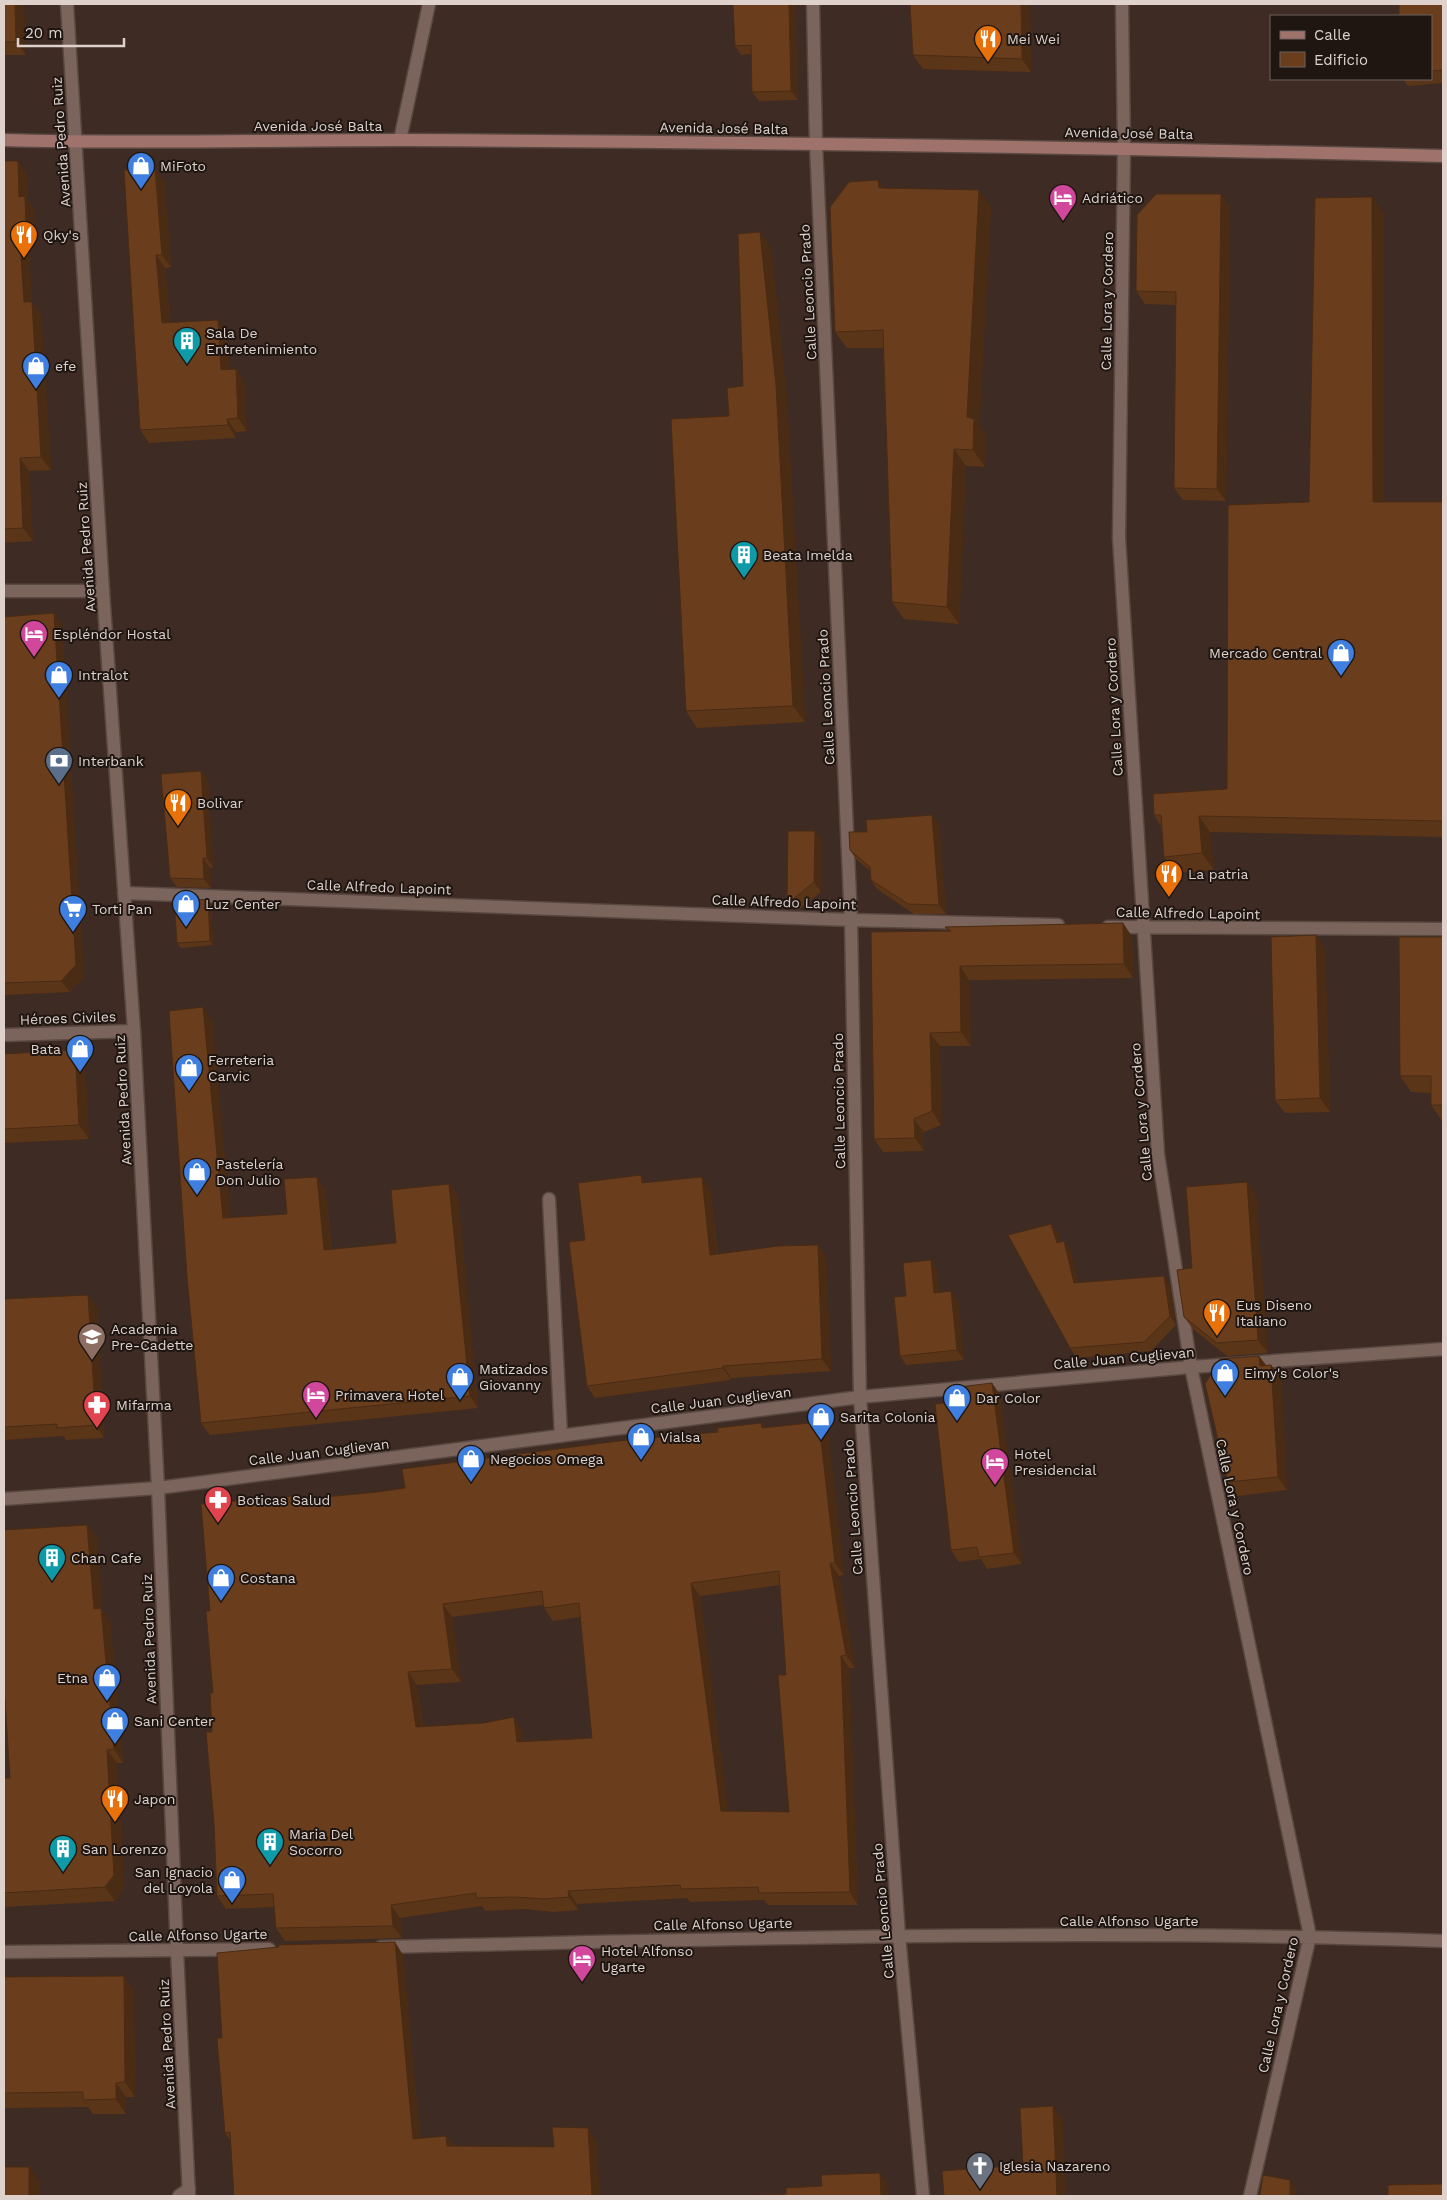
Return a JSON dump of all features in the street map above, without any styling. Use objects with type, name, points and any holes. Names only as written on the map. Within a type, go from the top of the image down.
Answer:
[{"type":"main road","name":"Avenida José Balta","points":[[4,140],[76,142],[400,140],[816,144],[1124,148],[1443,156]]},
{"type":"street","name":"Avenida Pedro Ruiz","points":[[67,4],[103,591],[134,1031],[158,1488],[185,2194]]},
{"type":"street","points":[[400,140],[429,4]]},
{"type":"street","name":"Calle Leoncio Prado","points":[[813,4],[816,144],[850,920],[860,1397],[899,1935],[923,2196]]},
{"type":"street","name":"Calle Lora y Cordero","points":[[1122,4],[1124,148],[1119,538],[1142,928],[1158,1154],[1191,1367],[1310,1936],[1250,2196]]},
{"type":"street","points":[[4,591],[103,591]]},
{"type":"street","name":"Calle Alfredo Lapoint","points":[[124,893],[850,920],[1074,926]]},
{"type":"street","name":"Calle Alfredo Lapoint","points":[[1094,926],[1142,928],[1443,929]]},
{"type":"street","name":"Héroes Civiles","points":[[4,1035],[134,1031]]},
{"type":"street","points":[[549,1199],[561,1436]]},
{"type":"street","name":"Calle Juan Cuglievan","points":[[4,1499],[158,1488],[860,1397],[1191,1367],[1443,1349]]},
{"type":"street","name":"Calle Alfonso Ugarte","points":[[365,1947],[899,1935],[1310,1936],[1443,1941]]},
{"type":"street","name":"Calle Alfonso Ugarte","points":[[4,1952],[286,1949]]},
{"type":"building","points":[[4,4],[15,4],[16,42],[4,42]]},
{"type":"building","points":[[733,4],[789,4],[791,91],[752,92],[751,45],[735,46]]},
{"type":"building","points":[[910,4],[1021,4],[1022,59],[913,55]]},
{"type":"building","points":[[1399,4],[1443,4],[1443,70],[1432,71],[1432,15],[1399,15]]},
{"type":"building","points":[[4,161],[18,161],[19,197],[25,196],[26,225],[19,226],[24,302],[32,302],[41,457],[20,458],[23,528],[4,529]]},
{"type":"building","points":[[155,168],[162,255],[156,255],[162,323],[218,320],[221,370],[236,369],[238,418],[227,419],[228,425],[140,430],[124,170]]},
{"type":"building","points":[[878,180],[879,188],[979,190],[967,417],[974,419],[973,450],[954,449],[947,607],[892,602],[883,330],[835,332],[830,207],[849,182]]},
{"type":"building","points":[[1156,194],[1221,194],[1217,489],[1174,488],[1176,292],[1136,291],[1137,215]]},
{"type":"building","name":"Mercado Central","points":[[1372,197],[1373,502],[1443,502],[1443,821],[1199,816],[1202,853],[1164,857],[1161,815],[1154,815],[1153,794],[1227,789],[1228,505],[1309,502],[1315,198]]},
{"type":"building","name":"Beata Imelda","points":[[760,232],[776,385],[793,706],[686,711],[671,419],[729,416],[727,388],[743,386],[738,234]]},
{"type":"building","points":[[54,613],[76,965],[61,981],[4,983],[4,617]]},
{"type":"building","points":[[201,771],[207,858],[203,858],[204,879],[170,878],[161,774]]},
{"type":"building","points":[[932,815],[939,905],[908,904],[871,880],[870,867],[850,850],[849,832],[867,832],[866,820]]},
{"type":"building","points":[[788,831],[815,831],[814,882],[791,901],[787,900]]},
{"type":"building","points":[[174,898],[208,900],[210,941],[177,943]]},
{"type":"building","points":[[1123,923],[1124,964],[960,966],[961,1032],[930,1033],[932,1111],[914,1119],[915,1138],[874,1139],[871,932],[951,931],[945,927]]},
{"type":"building","points":[[1316,935],[1320,1098],[1275,1100],[1271,937]]},
{"type":"building","points":[[1399,937],[1443,937],[1443,1105],[1431,1105],[1431,1076],[1400,1076]]},
{"type":"building","points":[[203,1007],[223,1218],[287,1214],[284,1179],[317,1177],[324,1250],[396,1243],[391,1190],[449,1184],[470,1396],[201,1423],[187,1277],[169,1011]]},
{"type":"building","points":[[75,1050],[79,1125],[4,1129],[4,1054]]},
{"type":"building","points":[[641,1175],[642,1183],[702,1177],[710,1255],[779,1246],[818,1245],[822,1359],[723,1366],[723,1368],[587,1386],[569,1242],[585,1240],[578,1183]]},
{"type":"building","points":[[1247,1182],[1258,1340],[1217,1343],[1184,1317],[1177,1270],[1192,1268],[1186,1187]]},
{"type":"building","points":[[1051,1224],[1057,1243],[1064,1241],[1074,1283],[1164,1276],[1170,1316],[1144,1342],[1070,1348],[1008,1235]]},
{"type":"building","points":[[931,1260],[934,1293],[951,1291],[957,1350],[900,1356],[894,1297],[906,1296],[903,1263]]},
{"type":"building","points":[[88,1295],[96,1425],[57,1428],[57,1424],[4,1427],[4,1299]]},
{"type":"building","points":[[1259,1356],[1260,1366],[1271,1365],[1278,1477],[1228,1482],[1205,1384],[1220,1359]]},
{"type":"building","points":[[992,1383],[1014,1553],[979,1557],[977,1547],[951,1550],[935,1404],[961,1401],[959,1387]]},
{"type":"building","points":[[819,1422],[835,1563],[830,1563],[846,1655],[841,1656],[850,1892],[759,1893],[758,1887],[681,1889],[680,1885],[568,1891],[569,1897],[544,1899],[515,1897],[476,1898],[476,1893],[391,1905],[393,1926],[276,1928],[273,1894],[217,1896],[214,1823],[206,1732],[212,1732],[210,1693],[213,1693],[206,1611],[210,1611],[201,1504],[294,1496],[294,1500],[378,1492],[405,1488],[402,1469],[619,1441],[718,1432],[717,1428],[761,1423],[762,1428]],"holes":[[[779,1571],[786,1675],[778,1675],[789,1812],[721,1811],[691,1583]],[[542,1591],[544,1608],[579,1603],[592,1738],[517,1742],[514,1717],[484,1723],[416,1727],[408,1672],[452,1669],[443,1604]]]},
{"type":"building","points":[[87,1525],[94,1609],[101,1608],[114,1749],[107,1750],[114,1875],[105,1887],[4,1893],[4,1778],[10,1778],[4,1683],[4,1530]]},
{"type":"building","points":[[395,1942],[413,2139],[446,2136],[447,2146],[554,2147],[552,2127],[588,2128],[592,2196],[234,2196],[230,2132],[225,2133],[217,2038],[222,2038],[217,1953],[279,1947],[278,1945]]},
{"type":"building","points":[[124,1976],[125,2082],[116,2083],[116,2099],[83,2100],[83,2092],[4,2093],[4,1977]]},
{"type":"building","points":[[1053,2106],[1057,2196],[944,2196],[942,2171],[1023,2165],[1020,2108]]},
{"type":"building","points":[[4,2167],[29,2167],[29,2196],[4,2196]]},
{"type":"building","points":[[880,2173],[881,2196],[742,2196],[786,2194],[786,2188],[822,2186],[821,2175]]},
{"type":"building","points":[[1263,2175],[1290,2180],[1290,2196],[1260,2196]]},
{"type":"building","points":[[1443,2184],[1443,2196],[1388,2196],[1388,2185]]},
{"type":"place","name":"Mei Wei","points":[[988,63]]},
{"type":"place","name":"MiFoto","points":[[141,190]]},
{"type":"place","name":"Adriático","points":[[1063,222]]},
{"type":"place","name":"Qky's","points":[[24,259]]},
{"type":"place","name":"Sala De Entretenimiento","points":[[187,365]]},
{"type":"place","name":"efe","points":[[36,390]]},
{"type":"place","name":"Beata Imelda","points":[[744,579]]},
{"type":"place","name":"Espléndor Hostal","points":[[34,658]]},
{"type":"place","name":"Mercado Central","points":[[1341,677]]},
{"type":"place","name":"Intralot","points":[[59,699]]},
{"type":"place","name":"Interbank","points":[[59,785]]},
{"type":"place","name":"Bolivar","points":[[178,827]]},
{"type":"place","name":"La patria","points":[[1169,898]]},
{"type":"place","name":"Luz Center","points":[[186,928]]},
{"type":"place","name":"Torti Pan","points":[[73,933]]},
{"type":"place","name":"Bata","points":[[80,1073]]},
{"type":"place","name":"Ferreteria Carvic","points":[[189,1092]]},
{"type":"place","name":"Pastelería Don Julio","points":[[197,1196]]},
{"type":"place","name":"Eus Diseno Italiano","points":[[1217,1337]]},
{"type":"place","name":"Academia Pre-Cadette","points":[[92,1361]]},
{"type":"place","name":"Eimy's Color's","points":[[1225,1397]]},
{"type":"place","name":"Matizados Giovanny","points":[[460,1401]]},
{"type":"place","name":"Primavera Hotel","points":[[316,1419]]},
{"type":"place","name":"Dar Color","points":[[957,1422]]},
{"type":"place","name":"Mifarma","points":[[97,1429]]},
{"type":"place","name":"Sarita Colonia","points":[[821,1441]]},
{"type":"place","name":"Vialsa","points":[[641,1461]]},
{"type":"place","name":"Negocios Omega","points":[[471,1483]]},
{"type":"place","name":"Hotel Presidencial","points":[[995,1486]]},
{"type":"place","name":"Boticas Salud","points":[[218,1524]]},
{"type":"place","name":"Chan Cafe","points":[[52,1582]]},
{"type":"place","name":"Costana","points":[[221,1602]]},
{"type":"place","name":"Etna","points":[[107,1702]]},
{"type":"place","name":"Sani Center","points":[[115,1745]]},
{"type":"place","name":"Japon","points":[[115,1823]]},
{"type":"place","name":"Maria Del Socorro","points":[[270,1866]]},
{"type":"place","name":"San Lorenzo","points":[[63,1873]]},
{"type":"place","name":"San Ignacio del Loyola","points":[[232,1904]]},
{"type":"place","name":"Hotel Alfonso Ugarte","points":[[582,1983]]},
{"type":"place","name":"Iglesia Nazareno","points":[[980,2190]]}]
